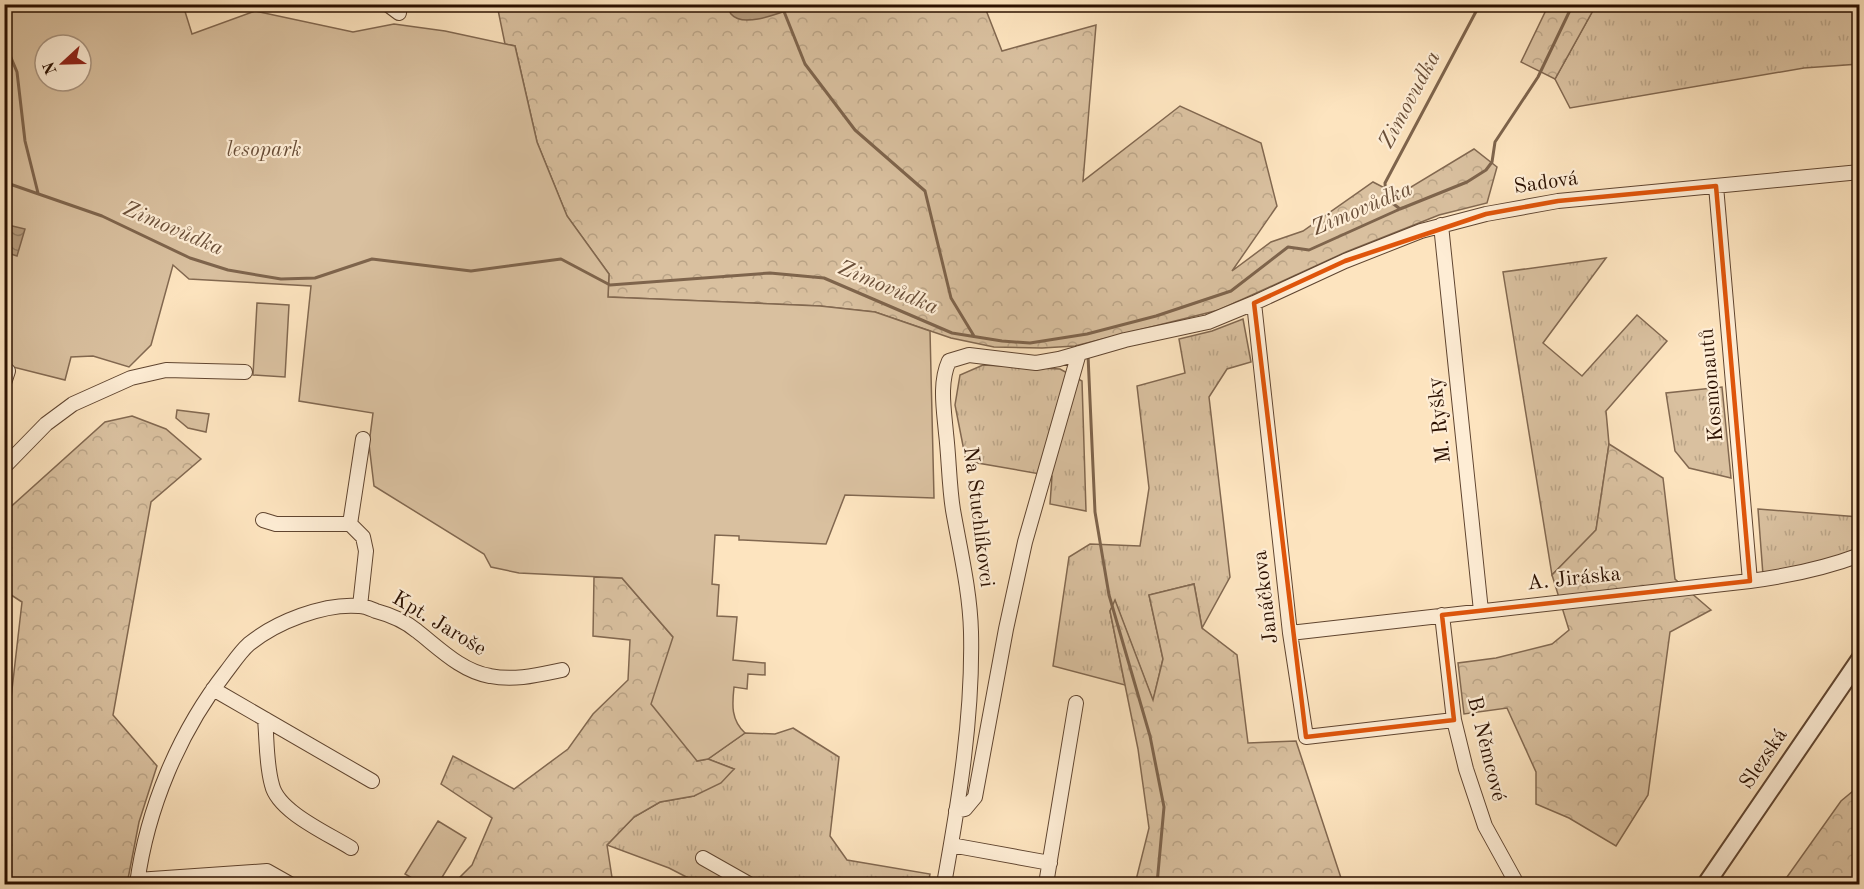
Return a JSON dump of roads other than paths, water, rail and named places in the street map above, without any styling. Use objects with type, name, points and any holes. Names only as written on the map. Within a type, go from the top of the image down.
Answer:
[{"type":"street","points":[[387,4],[399,13]]},
{"type":"street","name":"Sadová","points":[[1254,303],[1345,261],[1441,225],[1486,214],[1558,201],[1860,172]]},
{"type":"street","name":"Kosmonautů","points":[[1716,186],[1750,581]]},
{"type":"street","name":"M. Ryšky","points":[[1441,225],[1481,610]]},
{"type":"street","name":"Na Stuchlíkovci","points":[[944,885],[969,708],[971,628],[962,550],[953,509],[944,399],[945,370],[949,361],[969,354],[1036,363],[1208,322],[1254,303]]},
{"type":"street","name":"Janáčkova","points":[[1254,303],[1290,633],[1306,737],[1454,720]]},
{"type":"street","name":"Na Stuchlíkovci","points":[[956,812],[965,808],[975,797],[1006,628],[1025,542],[1079,353]]},
{"type":"street","points":[[8,463],[46,424],[73,404],[131,378],[166,370],[245,372]]},
{"type":"street","points":[[350,524],[363,440]]},
{"type":"street","points":[[4,447],[8,463]]},
{"type":"street","points":[[263,520],[276,524],[350,524],[363,537],[366,552],[360,606]]},
{"type":"street","name":"A. Jiráska","points":[[1290,633],[1750,581],[1798,574],[1827,567],[1860,555]]},
{"type":"street","name":"Kpt. Jaroše","points":[[137,882],[142,855],[161,789],[195,717],[213,689],[247,646],[273,627],[289,619],[326,609],[360,606],[393,616],[467,668],[488,676],[507,679],[562,670]]},
{"type":"street","name":"B. Němcové","points":[[1442,615],[1454,720],[1466,770],[1485,826],[1517,885]]},
{"type":"street","name":"Slezská","points":[[1706,885],[1860,659]]},
{"type":"street","points":[[213,689],[372,781]]},
{"type":"street","points":[[1046,885],[1076,703]]},
{"type":"street","points":[[265,719],[272,786],[278,799],[294,813],[351,848]]},
{"type":"street","points":[[951,845],[1050,863]]},
{"type":"street","points":[[703,858],[749,885]]},
{"type":"street","points":[[137,882],[267,871],[290,885]]},
{"type":"water","points":[[727,5],[802,5],[755,20],[745,20],[731,14]]},
{"type":"water","points":[[4,224],[25,229],[17,256],[5,252]]},
{"type":"waterway","points":[[781,4],[805,64],[855,130],[925,191],[951,298],[974,336]]},
{"type":"waterway","name":"Zimovudka","points":[[1400,209],[1386,198],[1385,183],[1480,4]]},
{"type":"waterway","name":"Zimovůdka","points":[[4,182],[102,216],[190,258],[228,270],[281,279],[315,278],[372,259],[471,271],[561,259],[610,285],[770,273],[824,278],[952,333],[1030,343],[1087,334],[1156,316],[1231,291],[1288,247],[1309,250],[1467,182],[1486,170],[1492,162],[1495,142],[1538,77],[1573,4]]},
{"type":"waterway","points":[[4,41],[17,72],[25,141],[38,193]]},
{"type":"waterway","points":[[1088,355],[1095,512],[1109,595],[1150,736],[1164,807],[1157,884]]},
{"type":"park label","name":"lesopark","points":[[264,150]]}]
